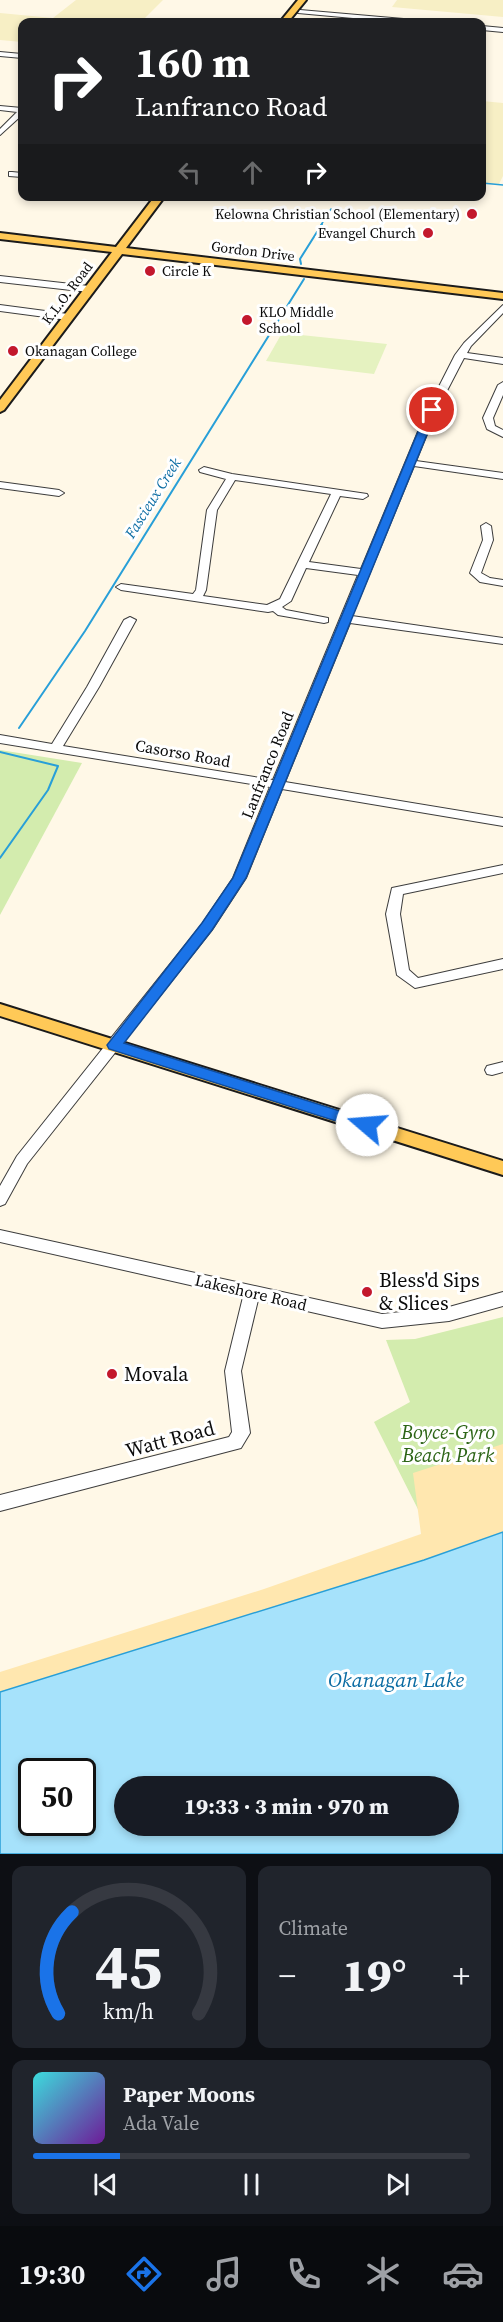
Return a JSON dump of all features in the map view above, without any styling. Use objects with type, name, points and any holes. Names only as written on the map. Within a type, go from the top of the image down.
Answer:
[{"type":"main road","points":[[287,18],[302,0]]},
{"type":"main road","points":[[295,18],[310,0]]},
{"type":"main road","name":"K.L.O. Road","points":[[0,389],[84,289],[146,201]]},
{"type":"main road","name":"K.L.O. Road","points":[[118,241],[155,201]]},
{"type":"main road","name":"Gordon Drive","points":[[0,231],[83,243]]},
{"type":"main road","name":"Gordon Drive","points":[[0,236],[83,243],[118,241],[147,251],[503,296]]},
{"type":"main road","points":[[118,241],[147,251]]},
{"type":"main road","points":[[83,243],[105,261],[147,251]]},
{"type":"main road","name":"Gordon Drive","points":[[147,251],[503,290]]},
{"type":"main road","name":"K.L.O. Road","points":[[0,408],[62,316]]},
{"type":"main road","points":[[0,1010],[503,1168]]},
{"type":"street","points":[[300,12],[369,18]]},
{"type":"street","points":[[486,28],[503,30]]},
{"type":"street","points":[[1,55],[18,56]]},
{"type":"street","points":[[0,108],[18,110]]},
{"type":"street","points":[[0,133],[18,115]]},
{"type":"street","points":[[12,174],[18,175]]},
{"type":"street","points":[[0,279],[84,289]]},
{"type":"street","points":[[0,308],[62,316]]},
{"type":"street","name":"Lanfranco Road","points":[[0,1200],[22,1160],[207,927],[239,878],[279,786],[432,410],[460,355],[503,308]]},
{"type":"street","points":[[460,355],[503,361]]},
{"type":"street","points":[[503,384],[488,418],[490,427],[503,434]]},
{"type":"street","points":[[411,463],[503,476]]},
{"type":"street","points":[[204,470],[232,477],[363,496]]},
{"type":"street","points":[[196,598],[201,590],[212,510],[232,477]]},
{"type":"street","points":[[0,485],[59,493]]},
{"type":"street","points":[[121,587],[268,609],[276,607],[285,602],[337,492]]},
{"type":"street","points":[[486,526],[488,540],[475,573],[488,581],[503,584]]},
{"type":"street","points":[[304,564],[366,573]]},
{"type":"street","points":[[276,607],[282,613],[324,620]]},
{"type":"street","points":[[347,619],[503,641]]},
{"type":"street","points":[[55,748],[93,687],[130,620]]},
{"type":"street","name":"Casorso Road","points":[[0,739],[503,822]]},
{"type":"street","points":[[503,869],[397,891],[393,914],[402,972],[415,983],[503,964]]},
{"type":"street","name":"Lakeshore Road","points":[[0,1236],[382,1321],[448,1314],[503,1299]]},
{"type":"street","name":"Watt Road","points":[[0,1503],[235,1443],[241,1433],[233,1371],[252,1293]]},
{"type":"shaded area","points":[[76,0],[163,0],[145,18],[53,18]]},
{"type":"shaded area","points":[[397,0],[503,0],[503,17],[392,7]]},
{"type":"shaded area","points":[[0,13],[53,18],[18,18],[18,42],[0,40]]},
{"type":"shaded area","points":[[486,101],[503,103],[503,176],[499,184],[486,183]]},
{"type":"green space","points":[[282,333],[387,344],[374,374],[266,361]]},
{"type":"green space","points":[[0,750],[82,763],[0,915]]},
{"type":"green space","name":"Boyce-Gyro Beach Park","points":[[503,1317],[503,1505],[429,1531],[374,1422],[410,1402],[386,1340],[415,1339]]},
{"type":"sand","points":[[503,1444],[503,1532],[424,1560],[0,1695],[0,1672],[264,1589],[421,1534],[413,1473]]},
{"type":"water","name":"Okanagan Lake","points":[[503,1532],[503,1854],[0,1854],[0,1692],[424,1560]]},
{"type":"waterway","name":"Fascieux Creek","points":[[486,183],[503,185]]},
{"type":"waterway","name":"Fascieux Creek","points":[[321,225],[331,209]]},
{"type":"waterway","name":"Fascieux Creek","points":[[301,264],[300,259],[322,224]]},
{"type":"waterway","name":"Fascieux Creek","points":[[19,728],[85,631],[304,279]]},
{"type":"waterway","name":"Fascieux Creek","points":[[0,752],[58,766],[48,790],[0,858]]},
{"type":"place","name":"Kelowna Christian School (Elementary)","points":[[472,214]]},
{"type":"place","name":"Evangel Church","points":[[428,233]]},
{"type":"place","name":"Circle K","points":[[150,271]]},
{"type":"place","name":"KLO Middle School","points":[[247,320]]},
{"type":"place","name":"Okanagan College","points":[[13,351]]},
{"type":"place","name":"Bless'd Sips & Slices","points":[[367,1292]]},
{"type":"place","name":"Movala","points":[[112,1374]]},
{"type":"route","points":[[367,1125],[114,1045],[207,927],[239,878],[281,781],[432,410]]}]
